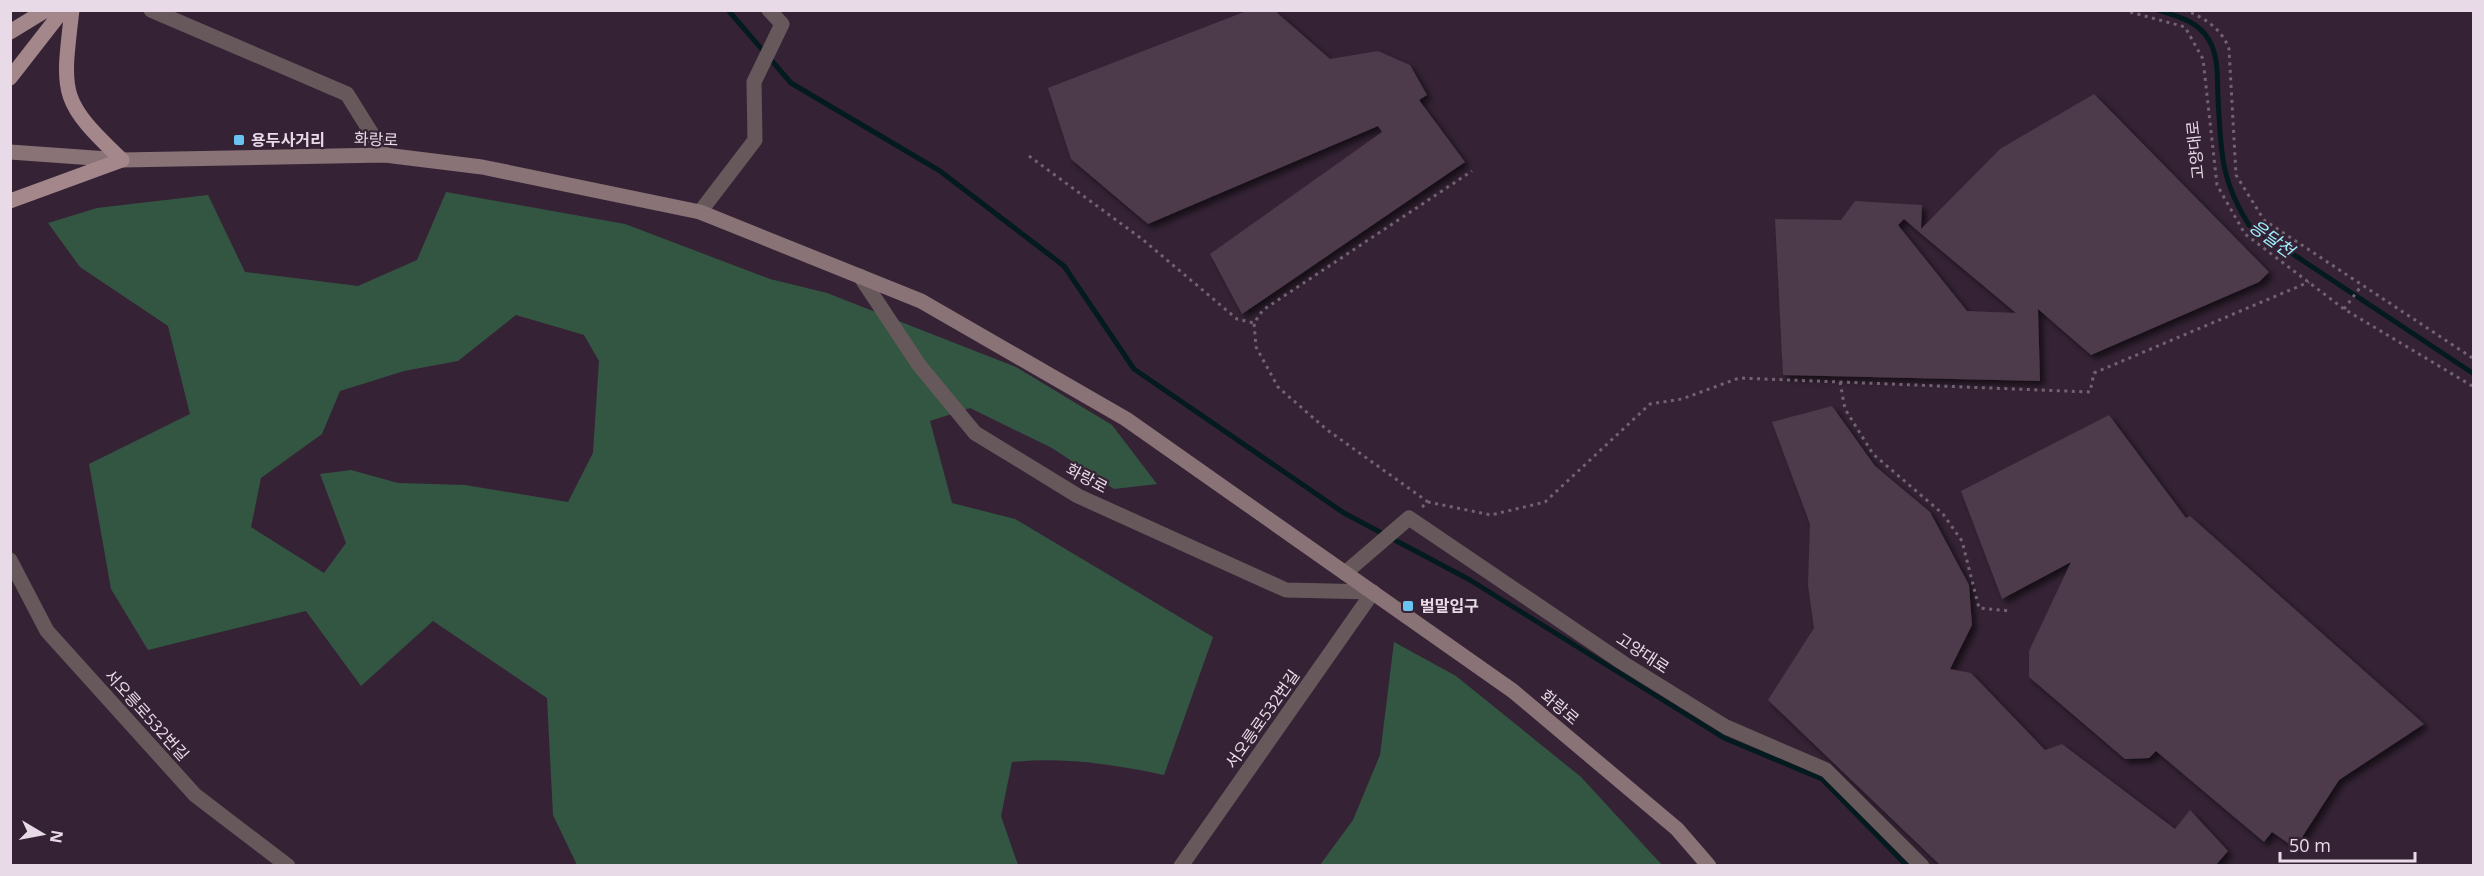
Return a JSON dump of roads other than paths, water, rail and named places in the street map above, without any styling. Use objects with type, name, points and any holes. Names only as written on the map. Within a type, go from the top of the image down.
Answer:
[{"type":"main road","points":[[10,32],[46,10]]},
{"type":"main road","points":[[10,78],[63,10]]},
{"type":"main road","points":[[10,201],[122,160],[80,118],[70,102],[65,80],[72,10]]},
{"type":"main road","name":"화랑로","points":[[10,152],[122,160],[385,155],[482,167],[700,212],[921,301],[1126,419],[1513,691],[1677,829],[1709,866]]},
{"type":"street","points":[[151,10],[347,94],[385,155]]},
{"type":"street","points":[[700,212],[755,140],[754,82],[782,24],[769,10]]},
{"type":"street","name":"화랑로","points":[[860,276],[919,365],[975,433],[1068,490],[1287,590],[1373,592]]},
{"type":"street","name":"고양대로","points":[[1345,573],[1409,518],[1623,663],[1726,727],[1826,770],[1922,866]]},
{"type":"street","name":"서오릉로532번길","points":[[10,560],[47,631],[195,795],[288,866]]},
{"type":"street","name":"서오릉로532번길","points":[[1181,866],[1373,592]]},
{"type":"waterway","points":[[728,10],[791,83],[940,171],[1064,266],[1134,369],[1344,513],[1470,580],[1724,738],[1822,779],[1907,866]]},
{"type":"waterway","name":"응달천","points":[[2158,10],[2180,17],[2199,28],[2212,47],[2217,68],[2221,149],[2227,179],[2239,209],[2249,225],[2474,374]]},
{"type":"place","name":"용두사거리","points":[[239,140]]},
{"type":"place","name":"벌말입구","points":[[1408,606]]}]
